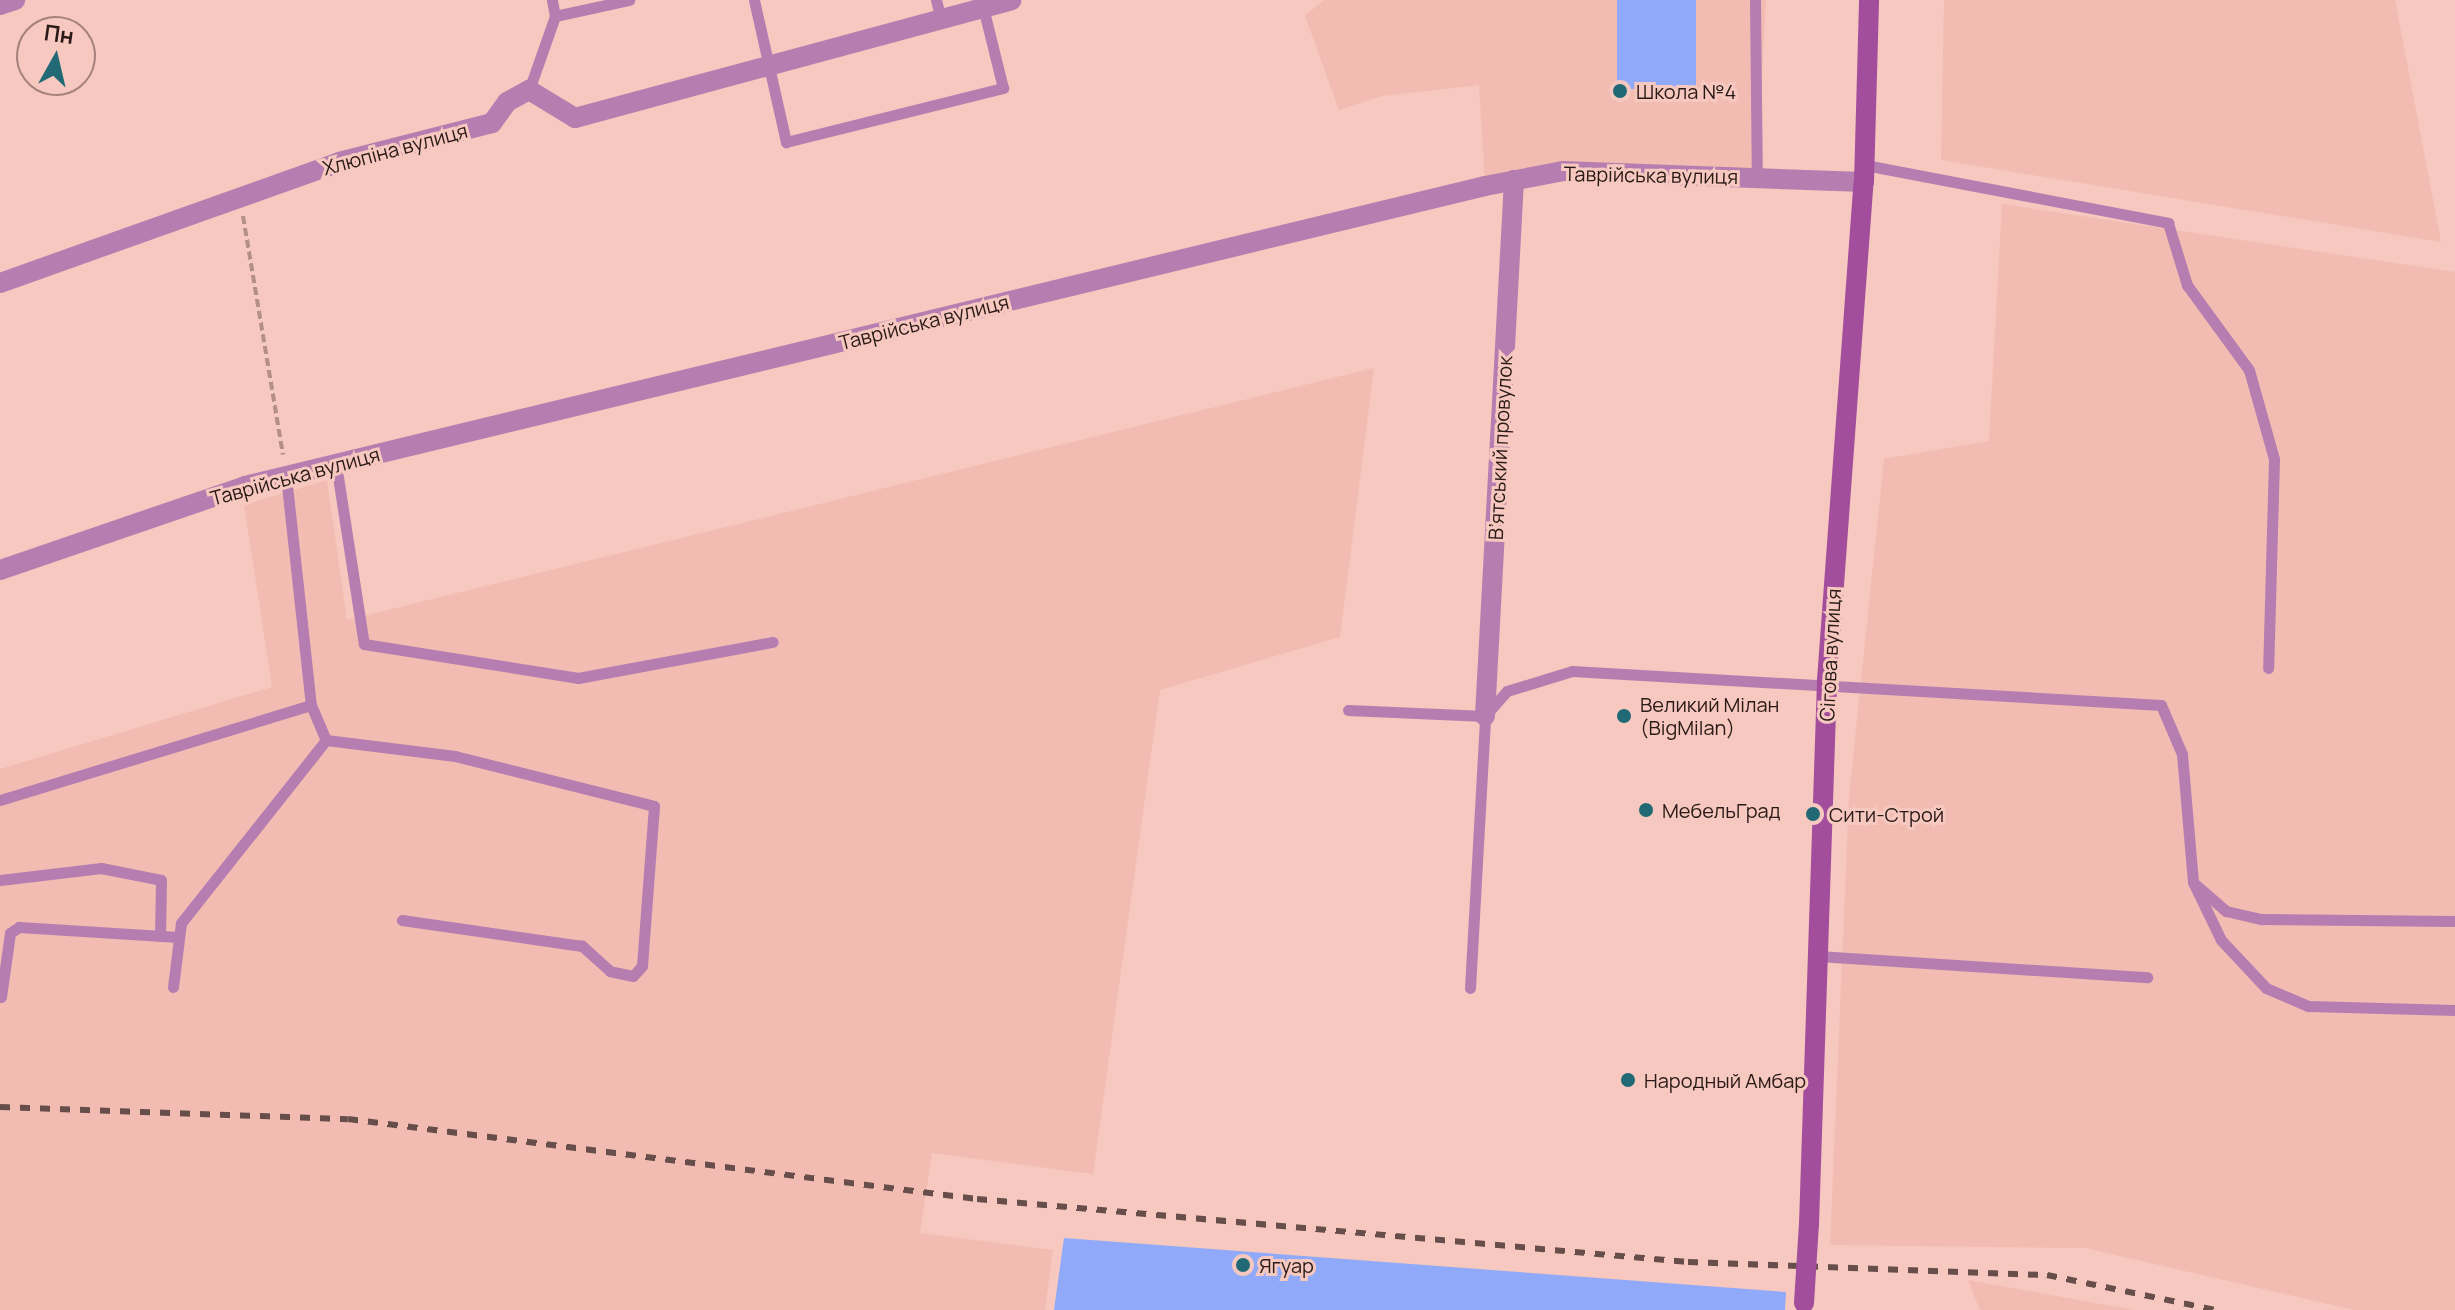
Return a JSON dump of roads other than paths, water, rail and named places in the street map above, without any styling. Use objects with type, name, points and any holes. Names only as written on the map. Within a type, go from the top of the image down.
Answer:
[{"type":"street","points":[[0,5],[15,0]]},
{"type":"street","points":[[529,90],[575,118],[769,64],[938,9],[983,7],[1011,0]]},
{"type":"street","name":"Сігова вулиця","points":[[1804,1306],[1827,680],[1865,174],[1869,0]]},
{"type":"street","name":"Хлюпіна вулиця","points":[[0,283],[339,162],[492,123],[507,102],[529,90]]},
{"type":"street","name":"Таврійська вулиця","points":[[0,570],[286,476],[1514,180],[1563,171],[1757,178],[1865,174]]},
{"type":"street","name":"В’ятський провулок","points":[[1485,716],[1514,180]]},
{"type":"lane","points":[[529,90],[555,16],[552,0]]},
{"type":"lane","points":[[555,16],[629,0]]},
{"type":"lane","points":[[754,0],[786,142],[1003,88],[983,7]]},
{"type":"lane","points":[[1755,0],[1757,178]]},
{"type":"lane","points":[[1865,174],[2168,223],[2187,285],[2249,370],[2274,459],[2268,668]]},
{"type":"lane","points":[[336,464],[364,644],[578,678],[773,642]]},
{"type":"lane","points":[[286,476],[311,705],[326,740]]},
{"type":"lane","points":[[1470,988],[1485,716],[1507,691],[1572,671],[1827,680],[2161,705],[2182,754],[2193,882],[2221,940],[2266,988],[2308,1006],[2455,1010]]},
{"type":"lane","points":[[0,800],[311,705]]},
{"type":"lane","points":[[1348,710],[1485,716]]},
{"type":"lane","points":[[326,740],[455,756],[654,806],[642,966],[633,976],[610,971],[582,946],[402,920]]},
{"type":"lane","points":[[173,987],[181,923],[326,740]]},
{"type":"lane","points":[[0,880],[101,868],[161,880],[160,936]]},
{"type":"lane","points":[[2193,882],[2226,911],[2262,919],[2455,921]]},
{"type":"lane","points":[[1,997],[10,933],[19,927],[178,937]]},
{"type":"lane","points":[[1818,956],[2147,977]]},
{"type":"railway","points":[[0,1107],[348,1119],[977,1199],[1688,1262],[2047,1275],[2216,1310]]},
{"type":"place","name":"Школа №4","points":[[1620,91]]},
{"type":"place","name":"Великий Мілан (BigMilan)","points":[[1624,716]]},
{"type":"place","name":"МебельГрад","points":[[1646,810]]},
{"type":"place","name":"Сити-Строй","points":[[1813,814]]},
{"type":"place","name":"Народный Амбар","points":[[1628,1080]]},
{"type":"place","name":"Ягуар","points":[[1243,1265]]}]
